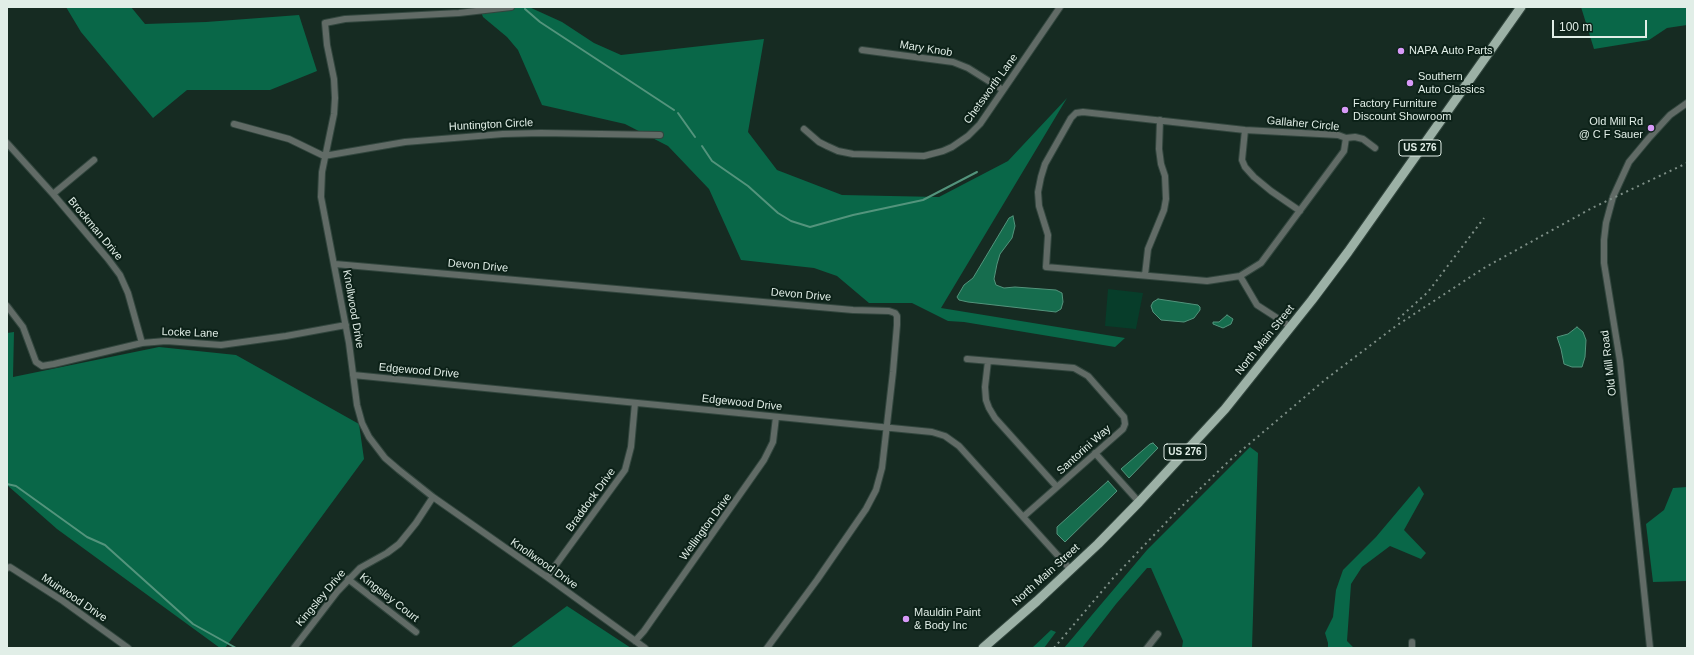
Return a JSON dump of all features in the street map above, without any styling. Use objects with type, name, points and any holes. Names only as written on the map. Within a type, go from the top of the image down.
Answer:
[{"type":"main road","name":"North Main Street","points":[[983,648],[1037,601],[1098,544],[1225,409],[1291,327],[1353,246],[1389,192],[1521,7]]},
{"type":"street","name":"Knollwood Drive","points":[[511,7],[459,12],[344,19],[325,23],[327,45],[334,79],[335,98],[333,121],[324,156],[321,179],[321,197],[346,325],[357,405],[362,423],[369,438],[385,458],[433,497],[645,648]]},
{"type":"street","name":"Chetsworth Lane","points":[[804,129],[819,142],[843,152],[905,156],[933,154],[952,147],[972,133],[984,119],[1060,7]]},
{"type":"street","name":"Mary Knob","points":[[862,50],[953,62],[979,74],[1003,90]]},
{"type":"street","name":"Old Mill Road","points":[[1650,648],[1618,348],[1604,263],[1604,240],[1606,223],[1613,197],[1629,162],[1670,115],[1687,103]]},
{"type":"street","name":"Gallaher Circle","points":[[1083,112],[1160,120],[1244,130],[1338,135],[1346,138],[1344,151],[1261,262],[1240,276],[1207,281],[1046,266],[1048,236],[1039,206],[1038,192],[1044,164],[1071,118],[1076,113],[1083,112]]},
{"type":"street","points":[[1145,275],[1148,249],[1164,210],[1166,199],[1165,176],[1161,164],[1159,149],[1160,120]]},
{"type":"street","points":[[234,124],[289,139],[324,156]]},
{"type":"street","points":[[1244,130],[1242,152],[1244,167],[1254,178],[1300,211]]},
{"type":"street","name":"Huntington Circle","points":[[324,156],[405,142],[503,134],[541,133],[660,135]]},
{"type":"street","points":[[1346,138],[1355,137],[1363,140],[1375,148]]},
{"type":"street","name":"Brockman Drive","points":[[7,143],[53,194],[120,275],[128,292],[142,343]]},
{"type":"street","points":[[53,194],[94,160]]},
{"type":"street","name":"Devon Drive","points":[[334,264],[853,310],[893,312],[897,316],[897,325],[882,468],[871,500],[817,580],[767,648]]},
{"type":"street","points":[[1240,276],[1257,306],[1291,327]]},
{"type":"street","name":"Locke Lane","points":[[7,306],[23,327],[39,365],[48,366],[142,343],[166,341],[221,345],[286,336],[346,325]]},
{"type":"street","name":"Santorini Way","points":[[967,359],[1074,368],[1088,376],[1124,417],[1125,424],[1123,429],[1023,517]]},
{"type":"street","points":[[988,361],[985,387],[986,400],[989,408],[995,418],[1057,487]]},
{"type":"street","name":"Edgewood Drive","points":[[353,375],[776,417],[886,426],[932,432],[952,440],[965,451],[1070,569]]},
{"type":"street","name":"Braddock Drive","points":[[547,577],[625,470],[631,447],[634,403]]},
{"type":"street","name":"Wellington Drive","points":[[635,641],[644,631],[764,460],[773,442],[776,417]]},
{"type":"street","points":[[1095,453],[1139,502]]},
{"type":"street","name":"Kingsley Drive","points":[[294,648],[348,579],[360,568],[387,553],[399,544],[416,523],[433,497]]},
{"type":"street","name":"Muirwood Drive","points":[[7,568],[10,567],[63,601],[128,648]]},
{"type":"street","name":"Kingsley Court","points":[[348,579],[416,632]]},
{"type":"street","points":[[1147,648],[1158,634]]},
{"type":"shaded area","points":[[66,7],[131,7],[145,24],[206,22],[299,15],[317,71],[270,90],[187,90],[153,118],[81,32]]},
{"type":"shaded area","points":[[479,7],[529,7],[562,22],[594,43],[621,55],[764,39],[748,132],[777,170],[842,195],[939,197],[1008,161],[1067,98],[941,308],[1125,338],[1115,347],[964,322],[948,321],[912,303],[869,303],[837,276],[814,268],[741,260],[709,189],[668,146],[625,124],[542,105],[518,50],[507,37],[483,17]]},
{"type":"shaded area","points":[[1581,7],[1687,7],[1687,25],[1667,28],[1649,40],[1594,49]]},
{"type":"shaded area","points":[[1013,216],[1015,226],[1012,238],[1000,254],[994,279],[996,285],[1004,288],[1015,287],[1056,290],[1062,293],[1063,302],[1061,309],[1056,312],[968,302],[959,300],[957,297],[964,285],[973,278],[1009,218]]},
{"type":"shaded area","points":[[1108,289],[1143,293],[1136,329],[1105,326]]},
{"type":"shaded area","points":[[1158,299],[1198,305],[1200,310],[1194,318],[1184,322],[1161,320],[1153,312],[1151,306],[1153,302]]},
{"type":"shaded area","points":[[1227,315],[1233,319],[1231,324],[1223,328],[1213,324],[1213,322],[1219,322]]},
{"type":"shaded area","points":[[1577,327],[1583,332],[1586,340],[1585,357],[1582,367],[1572,367],[1564,364],[1557,337],[1568,334]]},
{"type":"shaded area","points":[[14,332],[13,377],[159,347],[236,355],[359,424],[364,459],[225,648],[220,648],[57,529],[7,485],[7,333]]},
{"type":"shaded area","points":[[1153,443],[1158,448],[1129,478],[1121,469]]},
{"type":"shaded area","points":[[1250,447],[1258,453],[1252,648],[1182,648],[1183,641],[1151,568],[1147,568],[1116,604],[1082,648],[1064,648],[1147,550]]},
{"type":"shaded area","points":[[1108,481],[1117,491],[1065,542],[1057,534],[1057,527]]},
{"type":"shaded area","points":[[1419,486],[1424,494],[1404,530],[1426,553],[1421,559],[1390,546],[1362,567],[1351,584],[1347,641],[1354,648],[1328,648],[1325,633],[1333,617],[1336,590],[1343,570],[1376,537]]},
{"type":"shaded area","points":[[1687,487],[1687,581],[1653,582],[1646,524],[1664,510],[1673,488]]},
{"type":"shaded area","points":[[567,606],[631,648],[510,648]]},
{"type":"shaded area","points":[[1051,630],[1056,632],[1044,648],[1032,648]]},
{"type":"waterway","points":[[525,9],[540,22],[674,110]]},
{"type":"waterway","points":[[678,113],[695,137]]},
{"type":"waterway","points":[[702,146],[712,161],[748,186],[778,213],[791,221],[810,227],[853,215],[923,200],[977,172]]},
{"type":"waterway","points":[[7,484],[16,486],[87,537],[105,545],[193,624],[236,648]]},
{"type":"railway","points":[[1054,648],[1114,577],[1177,511],[1229,461],[1326,379],[1396,326],[1484,268],[1592,208],[1687,163]]},
{"type":"railway","points":[[1398,319],[1428,292],[1484,218]]},
{"type":"place","name":"NAPA Auto Parts","points":[[1401,51]]},
{"type":"place","name":"Southern Auto Classics","points":[[1410,83]]},
{"type":"place","name":"Factory Furniture Discount Showroom","points":[[1345,110]]},
{"type":"place","name":"Old Mill Rd @ C F Sauer","points":[[1651,128]]},
{"type":"place","name":"Mauldin Paint & Body Inc","points":[[906,619]]}]
